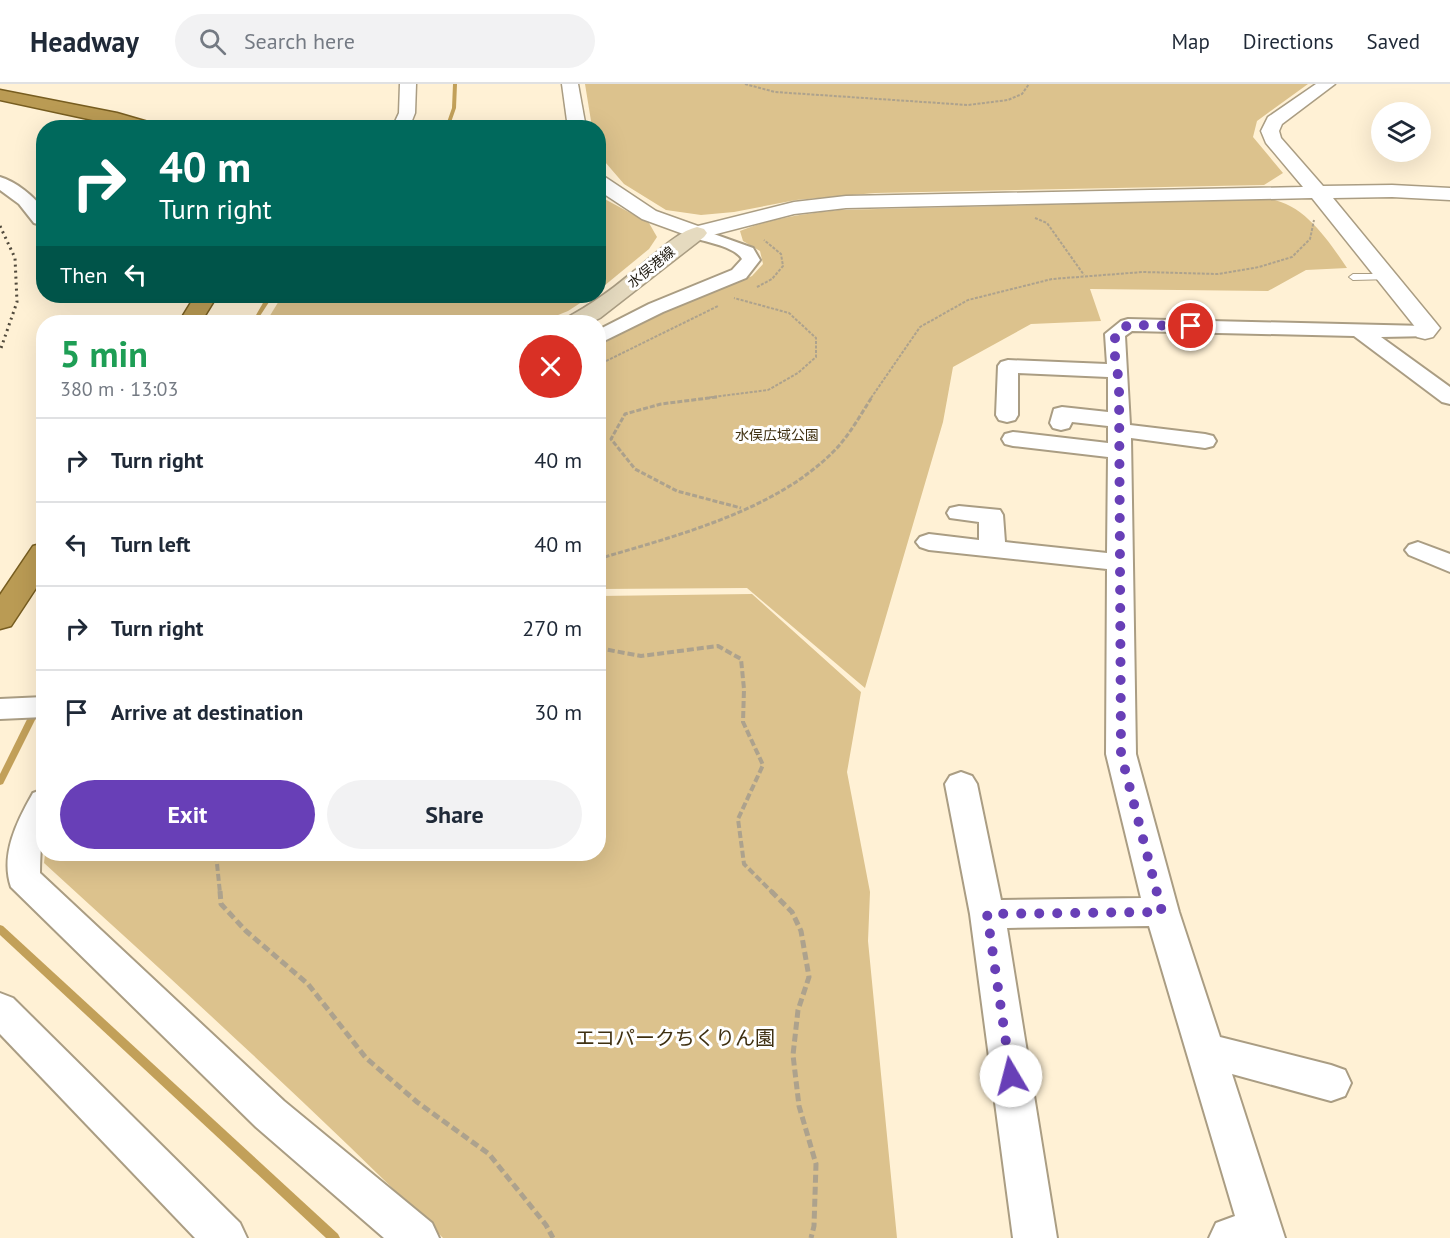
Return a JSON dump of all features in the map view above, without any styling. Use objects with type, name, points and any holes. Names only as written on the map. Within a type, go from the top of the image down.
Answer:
[{"type":"highway","points":[[0,95],[122,120]]},
{"type":"highway","points":[[0,619],[36,564]]},
{"type":"main road","name":"水俣港線","points":[[588,315],[605,305],[697,232]]},
{"type":"street","points":[[404,120],[407,113],[408,84]]},
{"type":"street","points":[[570,84],[576,120]]},
{"type":"street","points":[[1327,84],[1274,121],[1270,131],[1284,154],[1434,330]]},
{"type":"street","points":[[0,182],[25,200],[36,212]]},
{"type":"street","points":[[606,186],[649,215],[735,246],[747,252],[752,260],[739,274],[656,308],[606,334]]},
{"type":"street","points":[[697,232],[794,208],[846,202],[1316,192],[1392,191],[1450,194]]},
{"type":"street","points":[[1252,1237],[1204,1050],[1162,912],[1121,754],[1115,334],[1128,325],[1434,330]]},
{"type":"street","points":[[1358,330],[1450,397]]},
{"type":"street","points":[[1007,415],[1008,366],[1117,371]]},
{"type":"street","points":[[1061,414],[1118,434]]},
{"type":"street","points":[[1013,439],[1118,434],[1205,441]]},
{"type":"street","points":[[959,513],[1001,516],[992,549]]},
{"type":"street","points":[[929,542],[1119,562]]},
{"type":"street","points":[[1418,550],[1450,564]]},
{"type":"street","points":[[4,709],[36,707]]},
{"type":"street","points":[[961,784],[987,914],[1035,1238]]},
{"type":"street","points":[[36,816],[23,841],[23,878],[270,1114],[417,1238]]},
{"type":"street","points":[[987,914],[1162,912]]},
{"type":"street","points":[[0,1009],[225,1238]]},
{"type":"street","points":[[1204,1050],[1331,1083]]},
{"type":"lane","points":[[1353,277],[1389,277]]},
{"type":"path","points":[[745,84],[775,92],[968,105],[1008,100],[1022,93],[1029,84]]},
{"type":"path","points":[[606,557],[712,524],[801,480],[837,448],[920,327],[968,300],[1052,279],[1084,275],[1143,272],[1218,274],[1259,267],[1293,257],[1310,239],[1314,221],[1309,213]]},
{"type":"path","points":[[1029,217],[1047,223],[1084,275]]},
{"type":"path","points":[[753,288],[772,279],[783,266],[781,254],[764,239],[767,232]]},
{"type":"path","points":[[742,509],[677,491],[635,469],[611,439],[625,414],[661,404],[768,390],[798,373],[816,357],[816,338],[789,313],[734,298],[744,293]]},
{"type":"path","points":[[606,361],[724,303]]},
{"type":"path","points":[[606,649],[641,656],[718,646],[741,659],[744,689],[743,722],[763,765],[738,819],[744,864],[792,912],[801,931],[809,977],[798,1010],[793,1055],[799,1106],[816,1164],[814,1226],[811,1238]]},
{"type":"path","points":[[217,861],[221,904],[246,931],[308,984],[366,1059],[417,1102],[489,1154],[546,1225],[553,1238]]},
{"type":"green space","points":[[585,84],[1308,84],[1257,121],[1253,137],[1283,173],[1264,185],[875,193],[796,200],[734,212],[701,215],[666,210],[624,184],[606,163],[606,120],[591,120]]},
{"type":"green space","name":"水俣広域公園","points":[[1268,199],[1281,202],[1304,215],[1332,246],[1347,268],[1306,270],[1268,291],[1090,289],[1101,321],[1031,324],[953,367],[943,422],[865,688],[747,588],[606,589],[606,342],[643,321],[752,276],[763,264],[760,251],[743,241],[740,231],[776,220],[838,210]]},
{"type":"green space","points":[[606,200],[649,223],[657,237],[649,249],[606,284]]},
{"type":"green space","points":[[278,303],[580,303],[558,315],[270,315]]},
{"type":"green space","name":"エコパークちくりん園","points":[[752,594],[861,692],[847,772],[870,892],[868,941],[897,1238],[443,1238],[296,1095],[44,863],[44,861],[606,861],[606,596]]},
{"type":"waterway","points":[[450,120],[454,108],[455,84]]},
{"type":"waterway","points":[[258,315],[266,303]]},
{"type":"waterway","points":[[0,782],[36,709]]},
{"type":"waterway","points":[[0,929],[334,1238]]},
{"type":"railway","points":[[0,226],[15,258],[17,302],[0,351]]},
{"type":"route","points":[[1011,1076],[987,914],[1162,912],[1121,754],[1119,382],[1115,357],[1115,334],[1128,325],[1191,326]]}]
